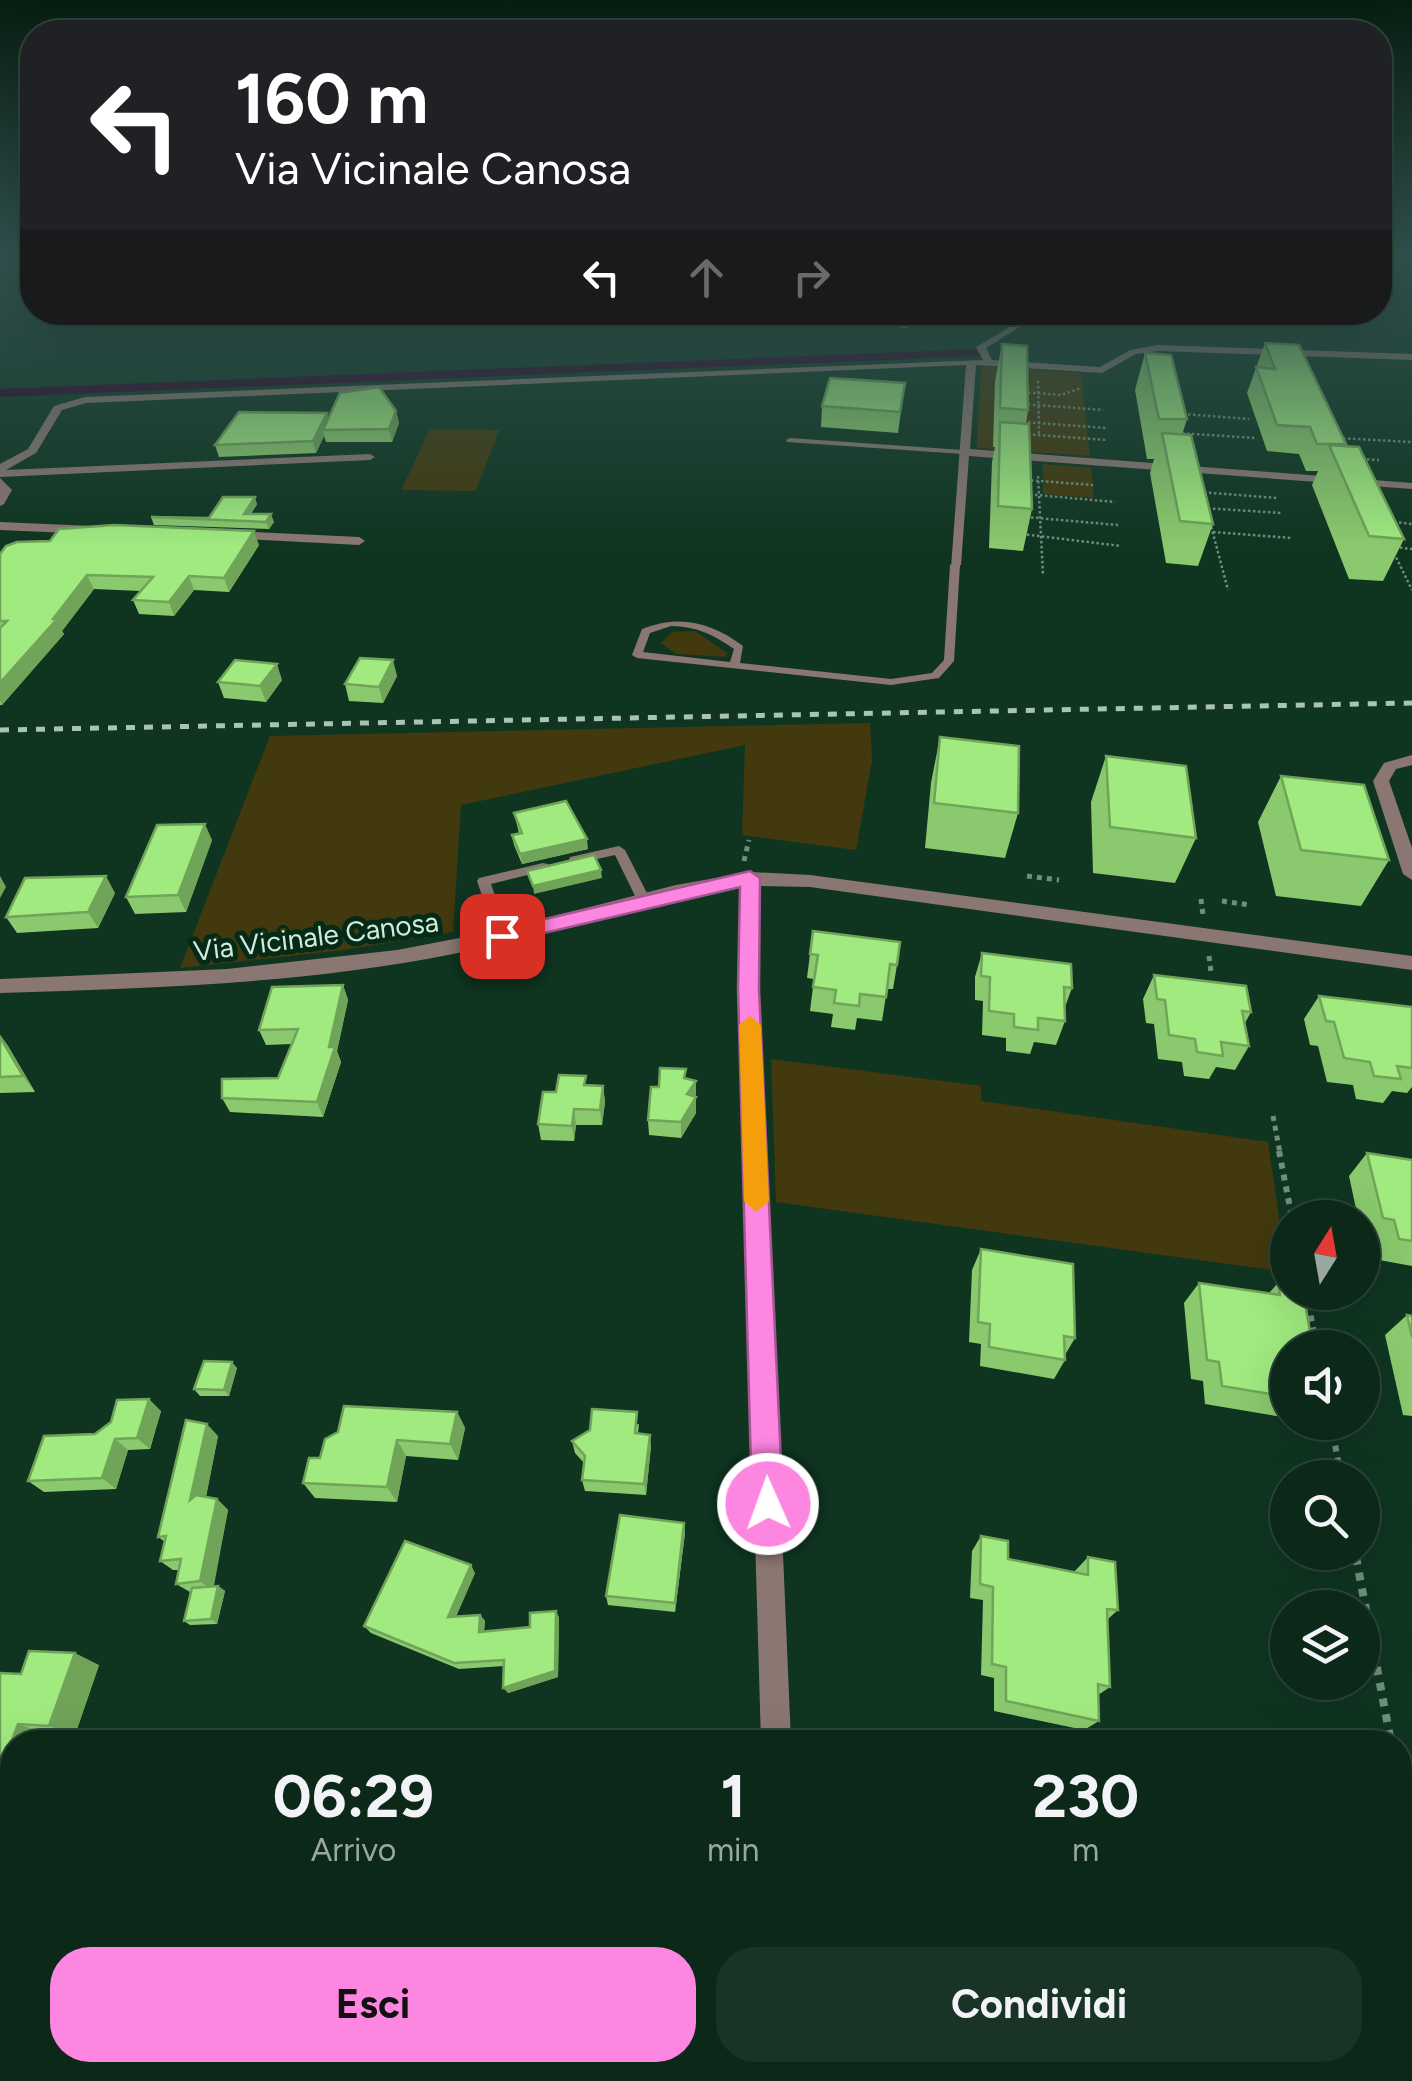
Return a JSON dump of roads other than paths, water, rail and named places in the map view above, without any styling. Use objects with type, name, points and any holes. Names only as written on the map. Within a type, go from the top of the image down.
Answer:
[{"type":"street","points":[[0,475],[32,451],[58,408],[85,400],[971,362],[985,355],[1102,370],[1131,353]]},
{"type":"street","points":[[1302,353],[1412,357]]},
{"type":"street","points":[[955,565],[971,362]]},
{"type":"street","points":[[963,452],[1412,486]]},
{"type":"street","points":[[0,475],[370,457]]},
{"type":"street","points":[[0,475],[6,490],[0,502]]},
{"type":"street","points":[[0,526],[100,530]]},
{"type":"street","points":[[220,535],[360,541]]},
{"type":"street","points":[[1412,760],[1390,766],[1381,782],[1412,874]]},
{"type":"street","points":[[745,872],[776,1730]]},
{"type":"street","name":"Via Vicinale Canosa","points":[[0,986],[271,974],[502,936],[745,872],[1412,963]]},
{"type":"lane","points":[[790,440],[963,452]]},
{"type":"lane","points":[[734,665],[739,648],[716,630],[696,624],[662,625],[646,631],[636,655],[891,682],[935,676],[948,661],[955,565]]},
{"type":"lane","points":[[502,936],[484,881],[619,850],[644,901]]},
{"type":"waterway","points":[[0,393],[973,353]]},
{"type":"railway","points":[[0,730],[1412,703]]}]
